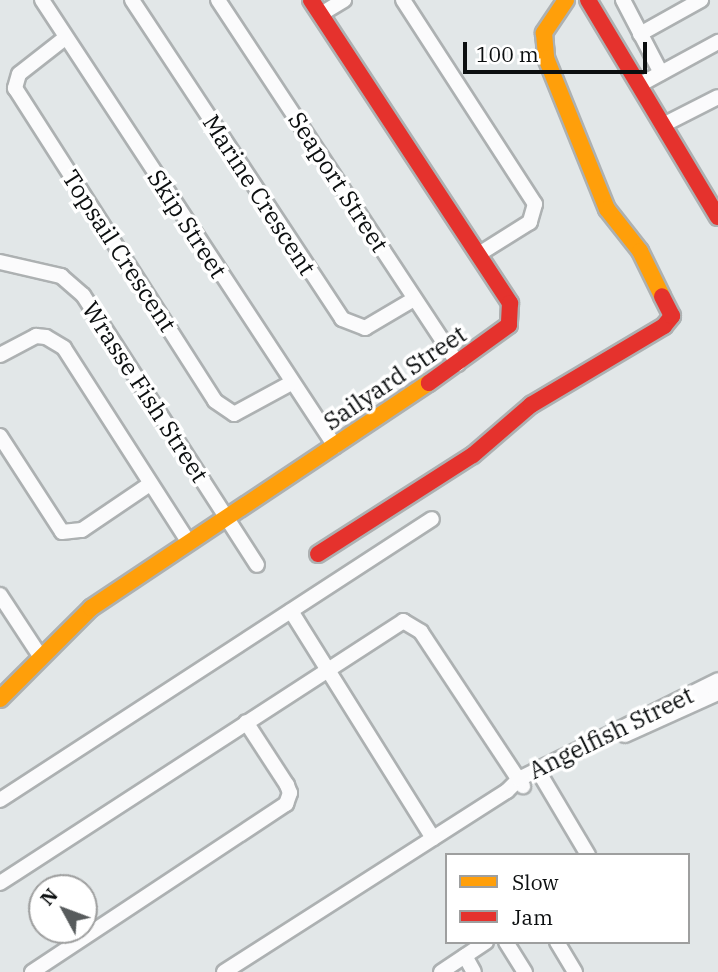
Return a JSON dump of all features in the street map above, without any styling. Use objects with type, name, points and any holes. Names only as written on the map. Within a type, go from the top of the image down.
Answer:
[{"type":"street","name":"Skip Street","points":[[42,0],[335,446]]},
{"type":"street","name":"Marine Crescent","points":[[132,0],[342,319],[365,328],[414,299]]},
{"type":"street","name":"Seaport Street","points":[[218,0],[458,364]]},
{"type":"street","name":"Sailyard Street","points":[[0,699],[90,608],[506,330],[511,318],[510,303],[311,0]]},
{"type":"street","points":[[321,15],[344,0]]},
{"type":"street","points":[[403,0],[536,204],[530,222],[479,254]]},
{"type":"street","points":[[318,554],[472,455],[531,405],[664,326],[672,316],[640,251],[607,209],[546,58],[544,33],[566,0]]},
{"type":"street","points":[[588,0],[665,124],[718,217]]},
{"type":"street","points":[[623,0],[661,73]]},
{"type":"street","points":[[640,34],[701,0]]},
{"type":"street","name":"Topsail Crescent","points":[[65,38],[19,74],[15,88],[215,401],[234,414],[292,383]]},
{"type":"street","points":[[641,84],[718,42]]},
{"type":"street","points":[[665,124],[718,97]]},
{"type":"street","name":"Wrasse Fish Street","points":[[0,262],[51,272],[72,284],[257,565]]},
{"type":"street","points":[[0,355],[36,336],[46,337],[64,348],[188,541]]},
{"type":"street","points":[[0,436],[62,531],[82,530],[150,484]]},
{"type":"street","points":[[0,800],[432,519]]},
{"type":"street","points":[[1,597],[40,656]]},
{"type":"street","points":[[291,611],[329,667],[433,838]]},
{"type":"street","points":[[0,883],[403,621],[414,625],[521,782]]},
{"type":"street","name":"Angelfish Street","points":[[224,972],[521,782],[718,680]]},
{"type":"street","name":"Angelfish Street","points":[[539,772],[718,693]]},
{"type":"street","points":[[32,972],[286,804],[290,793],[287,785],[246,722]]},
{"type":"street","points":[[539,772],[587,853]]},
{"type":"street","points":[[442,972],[483,944]]},
{"type":"street","points":[[507,944],[525,972]]},
{"type":"street","points":[[558,944],[575,972]]},
{"type":"street","points":[[465,956],[474,972]]},
{"type":"traffic: slow","points":[[566,0],[544,33],[546,58],[607,209],[640,251],[662,296]]},
{"type":"traffic: slow","points":[[0,699],[91,608],[429,383]]},
{"type":"traffic: jam","points":[[311,0],[510,303],[509,325],[429,383]]},
{"type":"traffic: jam","points":[[588,0],[718,217]]},
{"type":"traffic: jam","points":[[318,554],[473,455],[531,405],[664,326],[672,316],[662,296]]}]
